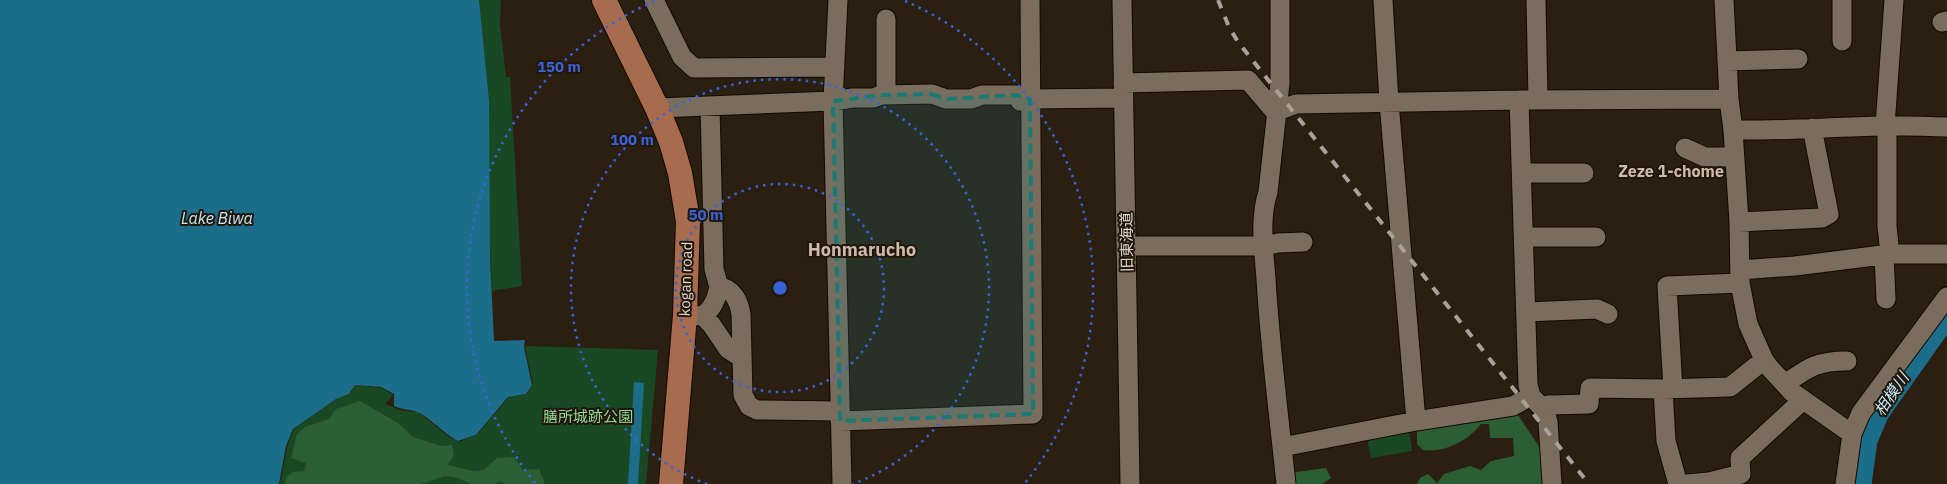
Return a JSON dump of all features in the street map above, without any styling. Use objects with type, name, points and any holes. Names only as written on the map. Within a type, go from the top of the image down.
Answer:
[{"type":"main road","name":"kogan road","points":[[604,0],[671,142],[680,173],[688,221],[694,316],[672,484]]},
{"type":"street","points":[[654,0],[682,57],[694,68],[835,67]]},
{"type":"street","points":[[838,0],[833,101],[842,484]]},
{"type":"street","points":[[719,287],[725,287],[739,302],[741,314],[742,395],[749,406],[757,410],[840,416],[1033,414],[1030,0]]},
{"type":"street","name":"旧東海道","points":[[1122,0],[1128,246],[1130,484]]},
{"type":"street","points":[[1280,0],[1280,83],[1268,192],[1264,205],[1264,246],[1269,328],[1286,484]]},
{"type":"street","points":[[1383,0],[1389,102],[1416,421]]},
{"type":"street","points":[[1536,0],[1538,99]]},
{"type":"street","points":[[1842,0],[1842,41]]},
{"type":"street","points":[[1886,300],[1887,132],[1885,126],[1894,0]]},
{"type":"street","points":[[1726,1],[1729,99],[1740,222],[1740,276],[1748,324],[1764,360],[1785,384],[1803,400],[1852,434]]},
{"type":"street","points":[[886,19],[886,95]]},
{"type":"street","points":[[1728,61],[1798,59]]},
{"type":"street","points":[[833,101],[852,104],[922,101],[937,106],[981,105],[988,102],[1017,102],[1030,99],[1123,91],[1188,83],[1192,80],[1248,80],[1277,113]]},
{"type":"street","points":[[656,108],[833,101],[886,95],[932,94],[946,99],[971,99],[982,95],[1016,95],[1030,99]]},
{"type":"street","points":[[1277,113],[1296,104],[1538,99],[1729,99]]},
{"type":"street","points":[[1519,100],[1528,385],[1531,396],[1545,411],[1548,422],[1552,484]]},
{"type":"street","points":[[694,316],[711,309],[719,287],[714,269],[710,106]]},
{"type":"street","points":[[1733,130],[1780,131],[1885,126],[1947,127]]},
{"type":"street","points":[[1740,222],[1822,218],[1829,214],[1812,128]]},
{"type":"street","points":[[1686,148],[1705,157],[1735,157]]},
{"type":"street","points":[[1522,173],[1584,173]]},
{"type":"street","points":[[1524,237],[1596,237]]},
{"type":"street","points":[[1128,246],[1264,246],[1278,243],[1303,242]]},
{"type":"street","points":[[1678,484],[1666,442],[1668,389],[1667,286],[1887,254],[1947,254]]},
{"type":"street","points":[[1845,484],[1852,434],[1860,413],[1947,296]]},
{"type":"street","points":[[1526,312],[1597,309],[1608,314]]},
{"type":"street","points":[[694,316],[711,324],[728,348],[742,358]]},
{"type":"street","points":[[1545,411],[1548,405],[1589,404],[1590,388],[1668,389],[1730,387],[1764,360]]},
{"type":"street","points":[[1785,384],[1808,368],[1827,361],[1847,361]]},
{"type":"street","points":[[1282,447],[1416,421],[1513,406],[1531,396]]},
{"type":"street","points":[[1687,484],[1709,482],[1741,474],[1740,458],[1803,400]]},
{"type":"highlighted area","points":[[932,94],[946,99],[1016,95],[1030,99],[1033,414],[840,421],[833,101],[882,95]]},
{"type":"green space","points":[[479,0],[501,0],[500,24],[506,77],[510,77],[522,286],[492,291]]},
{"type":"green space","name":"膳所城跡公園","points":[[525,346],[658,350],[646,484],[280,484],[288,444],[294,429],[336,399],[350,394],[355,385],[381,388],[393,395],[385,404],[403,411],[418,412],[449,437],[459,442],[477,435],[509,397],[527,394],[533,384]]},
{"type":"green space","points":[[360,401],[398,423],[413,437],[441,446],[452,445],[454,454],[448,465],[474,471],[483,470],[497,458],[514,457],[523,470],[539,469],[545,484],[506,484],[501,481],[494,484],[471,484],[459,478],[445,476],[421,484],[285,484],[286,477],[293,472],[305,471],[306,463],[291,458],[297,434],[305,427],[329,419],[336,409]]},
{"type":"green space","points":[[1516,412],[1544,454],[1545,484],[1417,484],[1420,478],[1428,474],[1437,483],[1444,474],[1470,466],[1481,470],[1491,461],[1514,456],[1513,438],[1490,438],[1489,424],[1481,424],[1469,436],[1447,448],[1439,450],[1423,450],[1417,444],[1417,428]]},
{"type":"green space","points":[[1409,431],[1412,451],[1371,458],[1367,438]]},
{"type":"green space","points":[[1326,468],[1331,478],[1322,484],[1291,484],[1290,473]]},
{"type":"water","name":"Lake Biwa","points":[[0,0],[479,0],[489,101],[490,257],[494,341],[525,340],[524,347],[532,385],[526,394],[508,397],[476,435],[458,441],[421,414],[394,406],[394,394],[381,387],[355,385],[349,394],[336,399],[293,429],[286,446],[279,484],[0,484]]},
{"type":"water","points":[[634,382],[644,383],[638,484],[628,484]]},
{"type":"waterway","name":"相模川","points":[[1859,484],[1865,440],[1877,412],[1947,313]]},
{"type":"railway","points":[[1218,0],[1229,27],[1238,42],[1589,484]]},
{"type":"district","name":"Zeze 1-chome","points":[[1671,171]]},
{"type":"district","name":"Honmarucho","points":[[862,250]]}]
